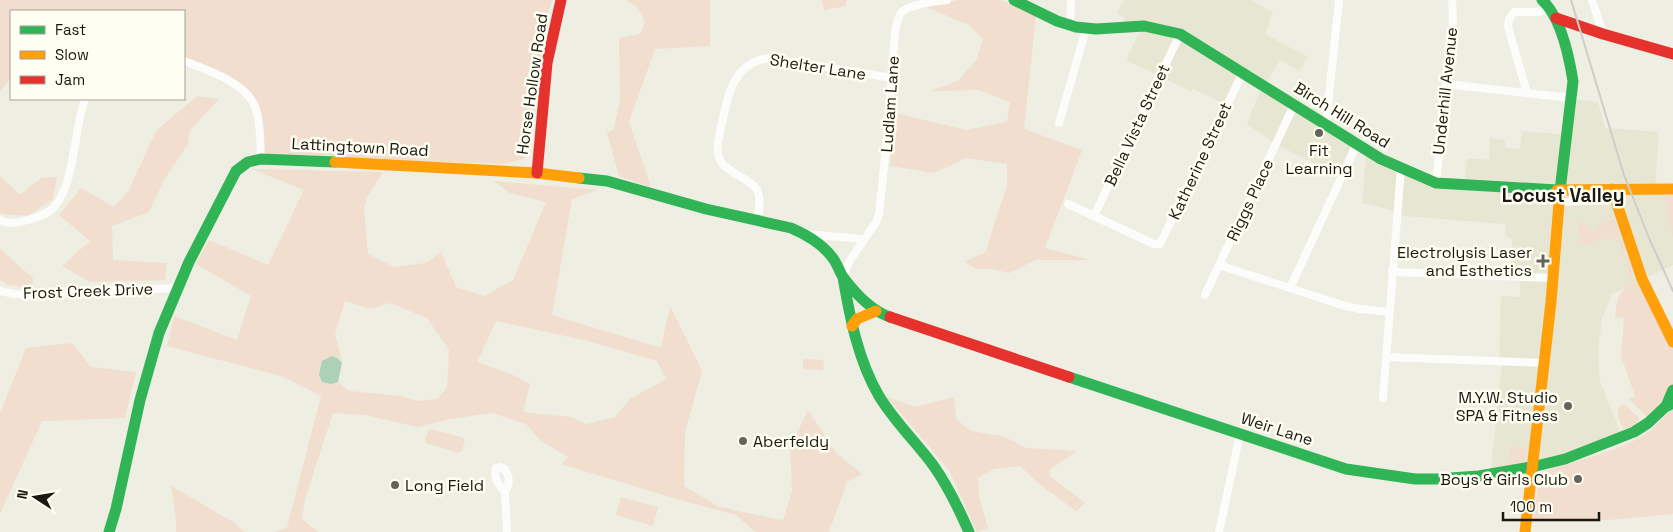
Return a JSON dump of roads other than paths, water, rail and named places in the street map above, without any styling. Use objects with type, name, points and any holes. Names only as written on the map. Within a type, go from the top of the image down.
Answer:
[{"type":"street","name":"Horse Hollow Road","points":[[537,173],[546,74],[553,24],[561,0]]},
{"type":"street","name":"Ludlam Lane","points":[[843,277],[849,262],[876,222],[881,204],[895,32],[898,19],[902,12],[909,8],[947,0]]},
{"type":"street","name":"Birch Hill Road","points":[[1014,0],[1086,29],[1148,26],[1180,34],[1357,144],[1400,168],[1436,183],[1614,194]]},
{"type":"street","points":[[1070,24],[1071,0]]},
{"type":"street","points":[[1326,124],[1339,0]]},
{"type":"street","name":"Underhill Avenue","points":[[1436,183],[1453,18],[1452,0]]},
{"type":"street","points":[[1592,0],[1604,34]]},
{"type":"street","points":[[1525,532],[1554,278],[1560,190],[1571,98],[1572,72],[1556,18],[1546,4],[1539,12],[1514,12],[1509,19],[1508,27],[1527,92]]},
{"type":"street","points":[[1556,18],[1673,54]]},
{"type":"street","points":[[1059,123],[1086,29]]},
{"type":"street","name":"Bella Vista Street","points":[[1094,216],[1180,34]]},
{"type":"street","name":"Shelter Lane","points":[[757,221],[761,204],[758,190],[746,179],[724,166],[718,152],[718,140],[728,97],[735,81],[743,70],[753,62],[769,58],[892,78]]},
{"type":"street","points":[[185,61],[219,76],[243,89],[250,96],[256,108],[260,126],[261,160]]},
{"type":"street","name":"Katherine Street","points":[[1094,216],[1154,244],[1162,243],[1242,72]]},
{"type":"street","points":[[1446,84],[1571,98]]},
{"type":"street","points":[[0,220],[6,223],[17,223],[37,218],[54,208],[64,190],[84,100]]},
{"type":"street","name":"Riggs Place","points":[[1205,295],[1294,105]]},
{"type":"street","points":[[1290,288],[1357,144]]},
{"type":"street","name":"Lattingtown Road","points":[[109,532],[115,516],[134,420],[161,327],[176,288],[197,243],[236,171],[248,162],[261,160],[383,164],[537,173],[607,181],[706,209],[791,228],[824,249],[832,258],[843,277]]},
{"type":"street","points":[[1383,398],[1400,168]]},
{"type":"street","name":"Birch Hill Road","points":[[1560,202],[1614,194],[1673,189]]},
{"type":"street","points":[[1614,194],[1642,279],[1673,342]]},
{"type":"street","points":[[1068,204],[1094,216]]},
{"type":"street","points":[[803,234],[863,239]]},
{"type":"street","points":[[1219,265],[1345,306],[1389,312]]},
{"type":"street","points":[[1392,272],[1554,278]]},
{"type":"street","points":[[843,277],[859,354],[878,394],[941,475],[969,532]]},
{"type":"street","name":"Weir Lane","points":[[843,277],[876,311],[906,323],[1346,469],[1393,478],[1435,480],[1474,478],[1532,467],[1597,448],[1644,427],[1670,404],[1673,390]]},
{"type":"street","name":"Frost Creek Drive","points":[[0,290],[28,295],[176,288]]},
{"type":"street","points":[[852,326],[857,319],[876,311]]},
{"type":"street","points":[[1386,357],[1544,363]]},
{"type":"street","points":[[1219,532],[1240,434]]},
{"type":"street","points":[[505,492],[507,532]]},
{"type":"railway","points":[[1571,0],[1624,175],[1673,291]]},
{"type":"place","name":"Fit Learning","points":[[1319,133]]},
{"type":"place","name":"Electrolysis Laser and Esthetics","points":[[1543,261]]},
{"type":"place","name":"M.Y.W. Studio SPA & Fitness","points":[[1568,406]]},
{"type":"place","name":"Aberfeldy","points":[[743,441]]},
{"type":"place","name":"Boys & Girls Club","points":[[1578,479]]},
{"type":"place","name":"Long Field","points":[[395,485]]},
{"type":"district","name":"Locust Valley","points":[[1563,195]]}]
